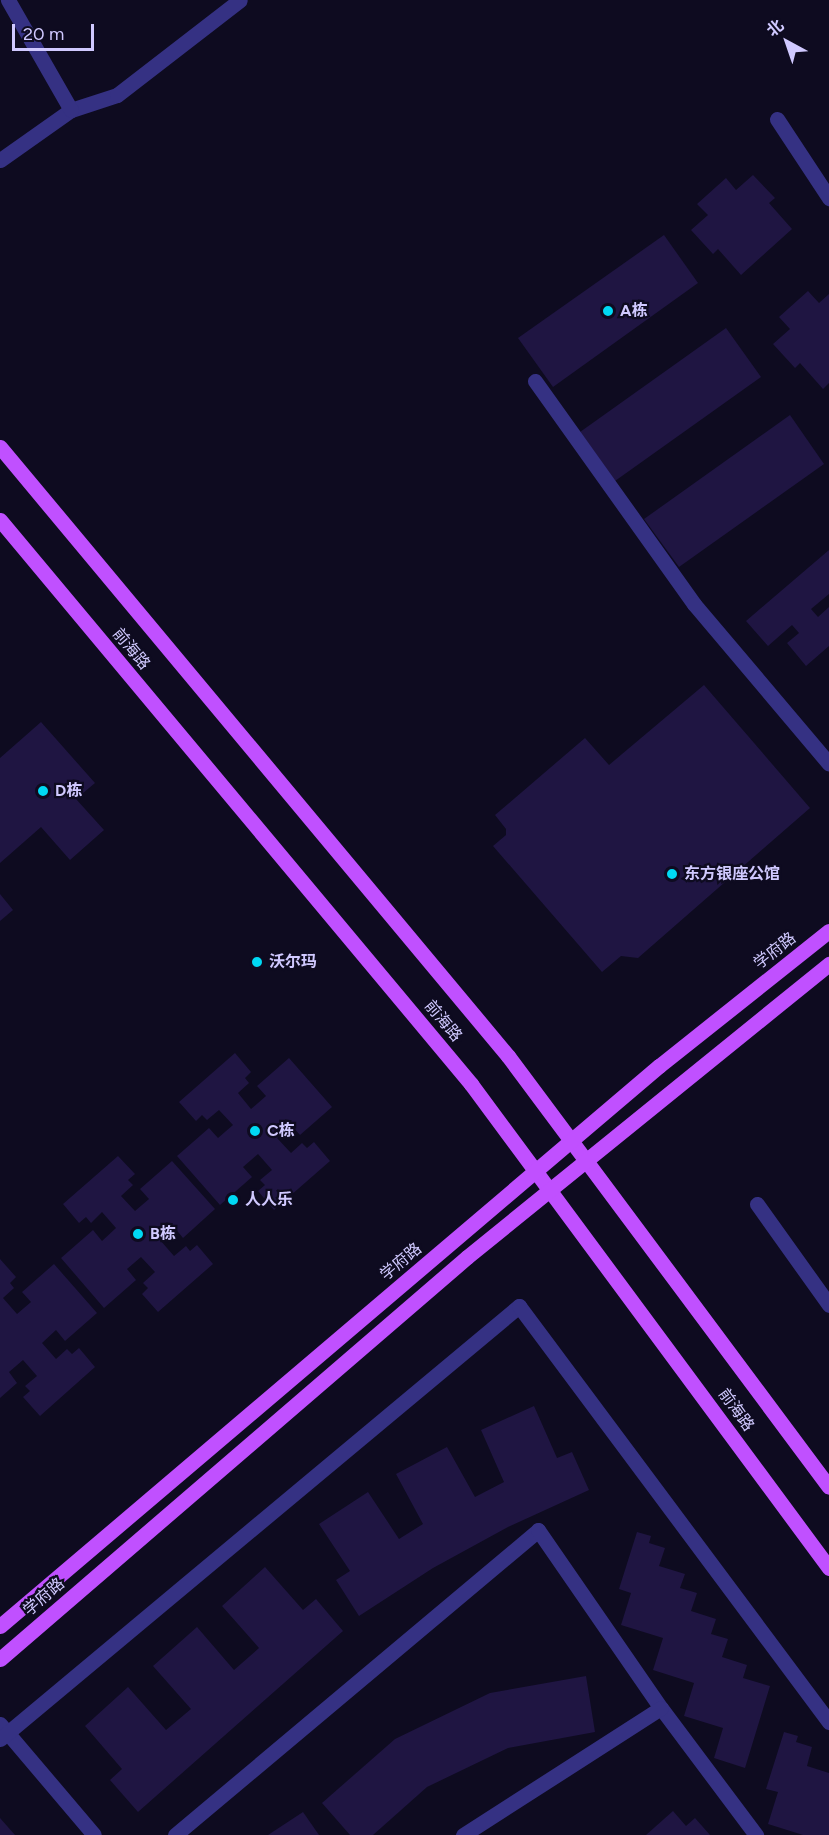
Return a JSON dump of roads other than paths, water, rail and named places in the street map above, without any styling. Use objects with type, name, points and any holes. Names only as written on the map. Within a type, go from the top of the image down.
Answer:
[{"type":"main road","name":"前海路","points":[[0,447],[508,1056],[829,1487]]},
{"type":"main road","name":"前海路","points":[[0,520],[471,1084],[829,1568]]},
{"type":"main road","name":"学府路","points":[[0,1626],[536,1170],[829,931]]},
{"type":"main road","name":"学府路","points":[[0,1659],[550,1188],[829,964]]},
{"type":"street","points":[[8,0],[71,110]]},
{"type":"street","points":[[0,160],[71,110],[117,95],[240,0]]},
{"type":"street","points":[[777,119],[829,198]]},
{"type":"street","points":[[535,381],[694,604],[829,764]]},
{"type":"street","points":[[757,1204],[829,1305]]},
{"type":"street","points":[[94,1835],[3,1732],[519,1306],[829,1722]]},
{"type":"street","points":[[175,1835],[538,1530],[660,1708],[756,1835]]},
{"type":"street","points":[[463,1835],[660,1708]]},
{"type":"place","name":"A栋","points":[[608,311]]},
{"type":"place","name":"D栋","points":[[43,791]]},
{"type":"place","name":"东方银座公馆","points":[[672,874]]},
{"type":"place","name":"沃尔玛","points":[[257,962]]},
{"type":"place","name":"C栋","points":[[255,1131]]},
{"type":"place","name":"人人乐","points":[[233,1200]]},
{"type":"place","name":"B栋","points":[[138,1234]]}]
